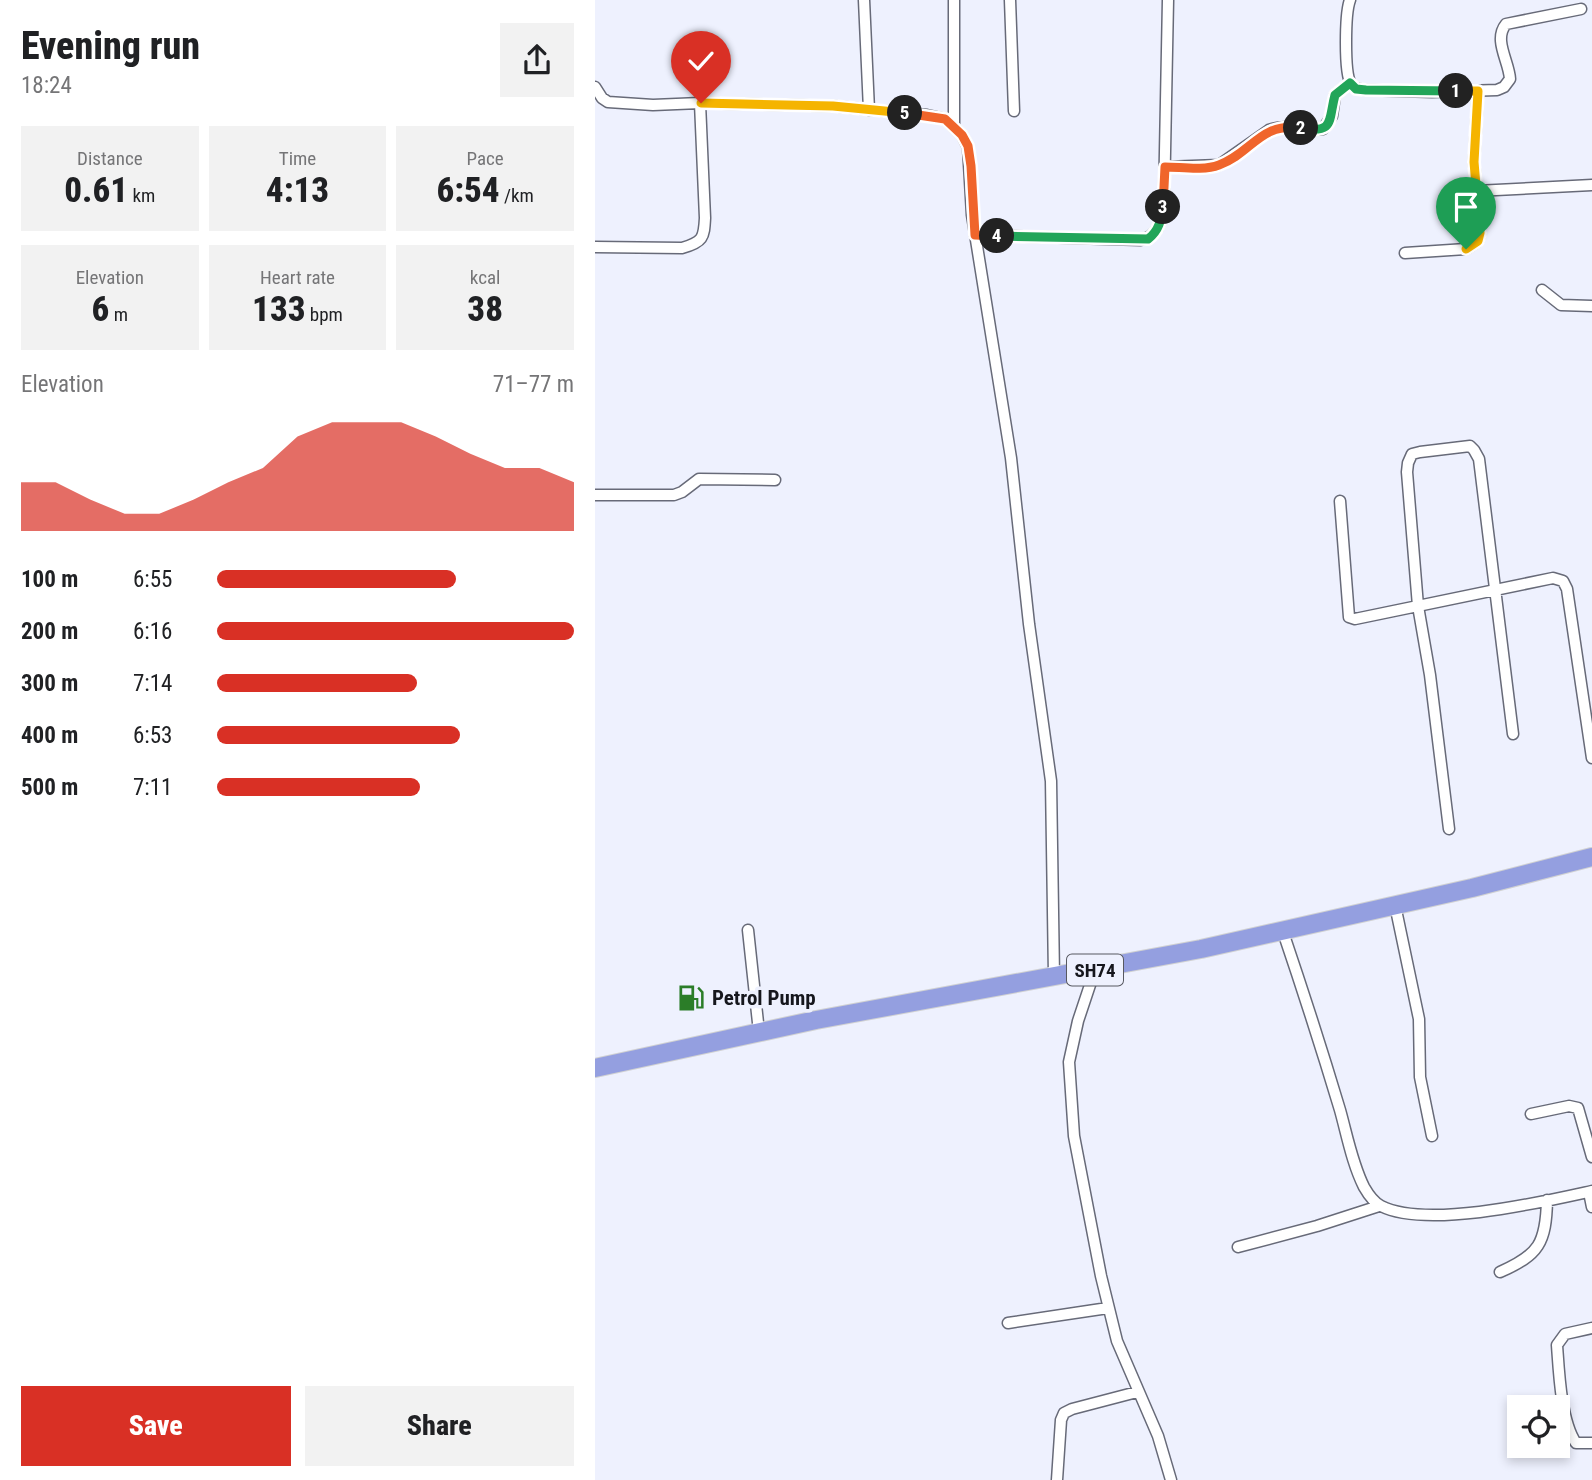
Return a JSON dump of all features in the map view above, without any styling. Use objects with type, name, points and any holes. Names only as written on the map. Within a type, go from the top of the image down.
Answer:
[{"type":"highway","name":"SH74","points":[[595,1069],[759,1032],[1283,932],[1592,857]]},
{"type":"street","points":[[864,0],[870,110]]},
{"type":"street","points":[[954,0],[954,126]]},
{"type":"street","points":[[1010,0],[1014,111]]},
{"type":"street","points":[[975,235],[1148,239],[1154,234],[1160,222],[1164,202],[1168,0]]},
{"type":"street","points":[[1350,0],[1346,20],[1350,83],[1356,89],[1366,90],[1497,90],[1504,87],[1510,79],[1510,69],[1500,39],[1500,31],[1506,24],[1581,9]]},
{"type":"street","points":[[1165,167],[1219,166],[1276,128],[1287,126],[1315,131],[1323,129],[1332,116],[1335,95],[1350,83]]},
{"type":"street","points":[[595,87],[598,98],[608,102],[653,105],[701,103],[833,106],[927,115],[945,119],[962,135],[968,146],[975,235],[1011,458],[1029,624],[1051,781],[1054,977]]},
{"type":"street","points":[[1405,253],[1466,249],[1478,241],[1480,233],[1474,149],[1478,91]]},
{"type":"street","points":[[595,247],[683,248],[695,244],[704,236],[701,103]]},
{"type":"street","points":[[1476,191],[1592,185]]},
{"type":"street","points":[[1542,290],[1560,305],[1592,306]]},
{"type":"street","points":[[1449,829],[1430,675],[1418,606],[1407,472],[1412,454],[1462,445],[1475,450],[1480,468],[1513,734]]},
{"type":"street","points":[[595,495],[674,495],[699,480],[775,480]]},
{"type":"street","points":[[1340,501],[1349,617],[1355,620],[1553,578],[1563,581],[1567,589],[1592,758]]},
{"type":"street","points":[[1395,905],[1419,1018],[1420,1077],[1432,1136]]},
{"type":"street","points":[[748,930],[759,1032]]},
{"type":"street","points":[[1283,932],[1356,1167],[1367,1192],[1379,1206],[1424,1214],[1462,1213],[1591,1191],[1592,1207]]},
{"type":"street","points":[[1095,970],[1078,1021],[1069,1062],[1070,1100],[1085,1196],[1108,1308],[1117,1341],[1158,1436],[1171,1480]]},
{"type":"street","points":[[1531,1114],[1569,1107],[1578,1108],[1592,1157]]},
{"type":"street","points":[[1500,1272],[1531,1256],[1541,1242],[1547,1200]]},
{"type":"street","points":[[1238,1247],[1379,1206]]},
{"type":"street","points":[[1008,1323],[1108,1308]]},
{"type":"street","points":[[1592,1328],[1565,1334],[1557,1345],[1570,1436],[1576,1443],[1592,1443]]},
{"type":"street","points":[[1057,1480],[1061,1420],[1064,1413],[1137,1392]]},
{"type":"place","name":"Petrol Pump","points":[[691,998]]},
{"type":"route","points":[[701,103],[833,106],[945,119],[962,135],[968,146],[975,235],[1140,240],[1148,239],[1154,234],[1160,222],[1164,202],[1165,167],[1219,166],[1276,128],[1287,126],[1315,131],[1323,129],[1328,126],[1332,116],[1335,95],[1350,83],[1356,89],[1366,90],[1478,91],[1474,162],[1480,233],[1478,241],[1466,249]]}]
